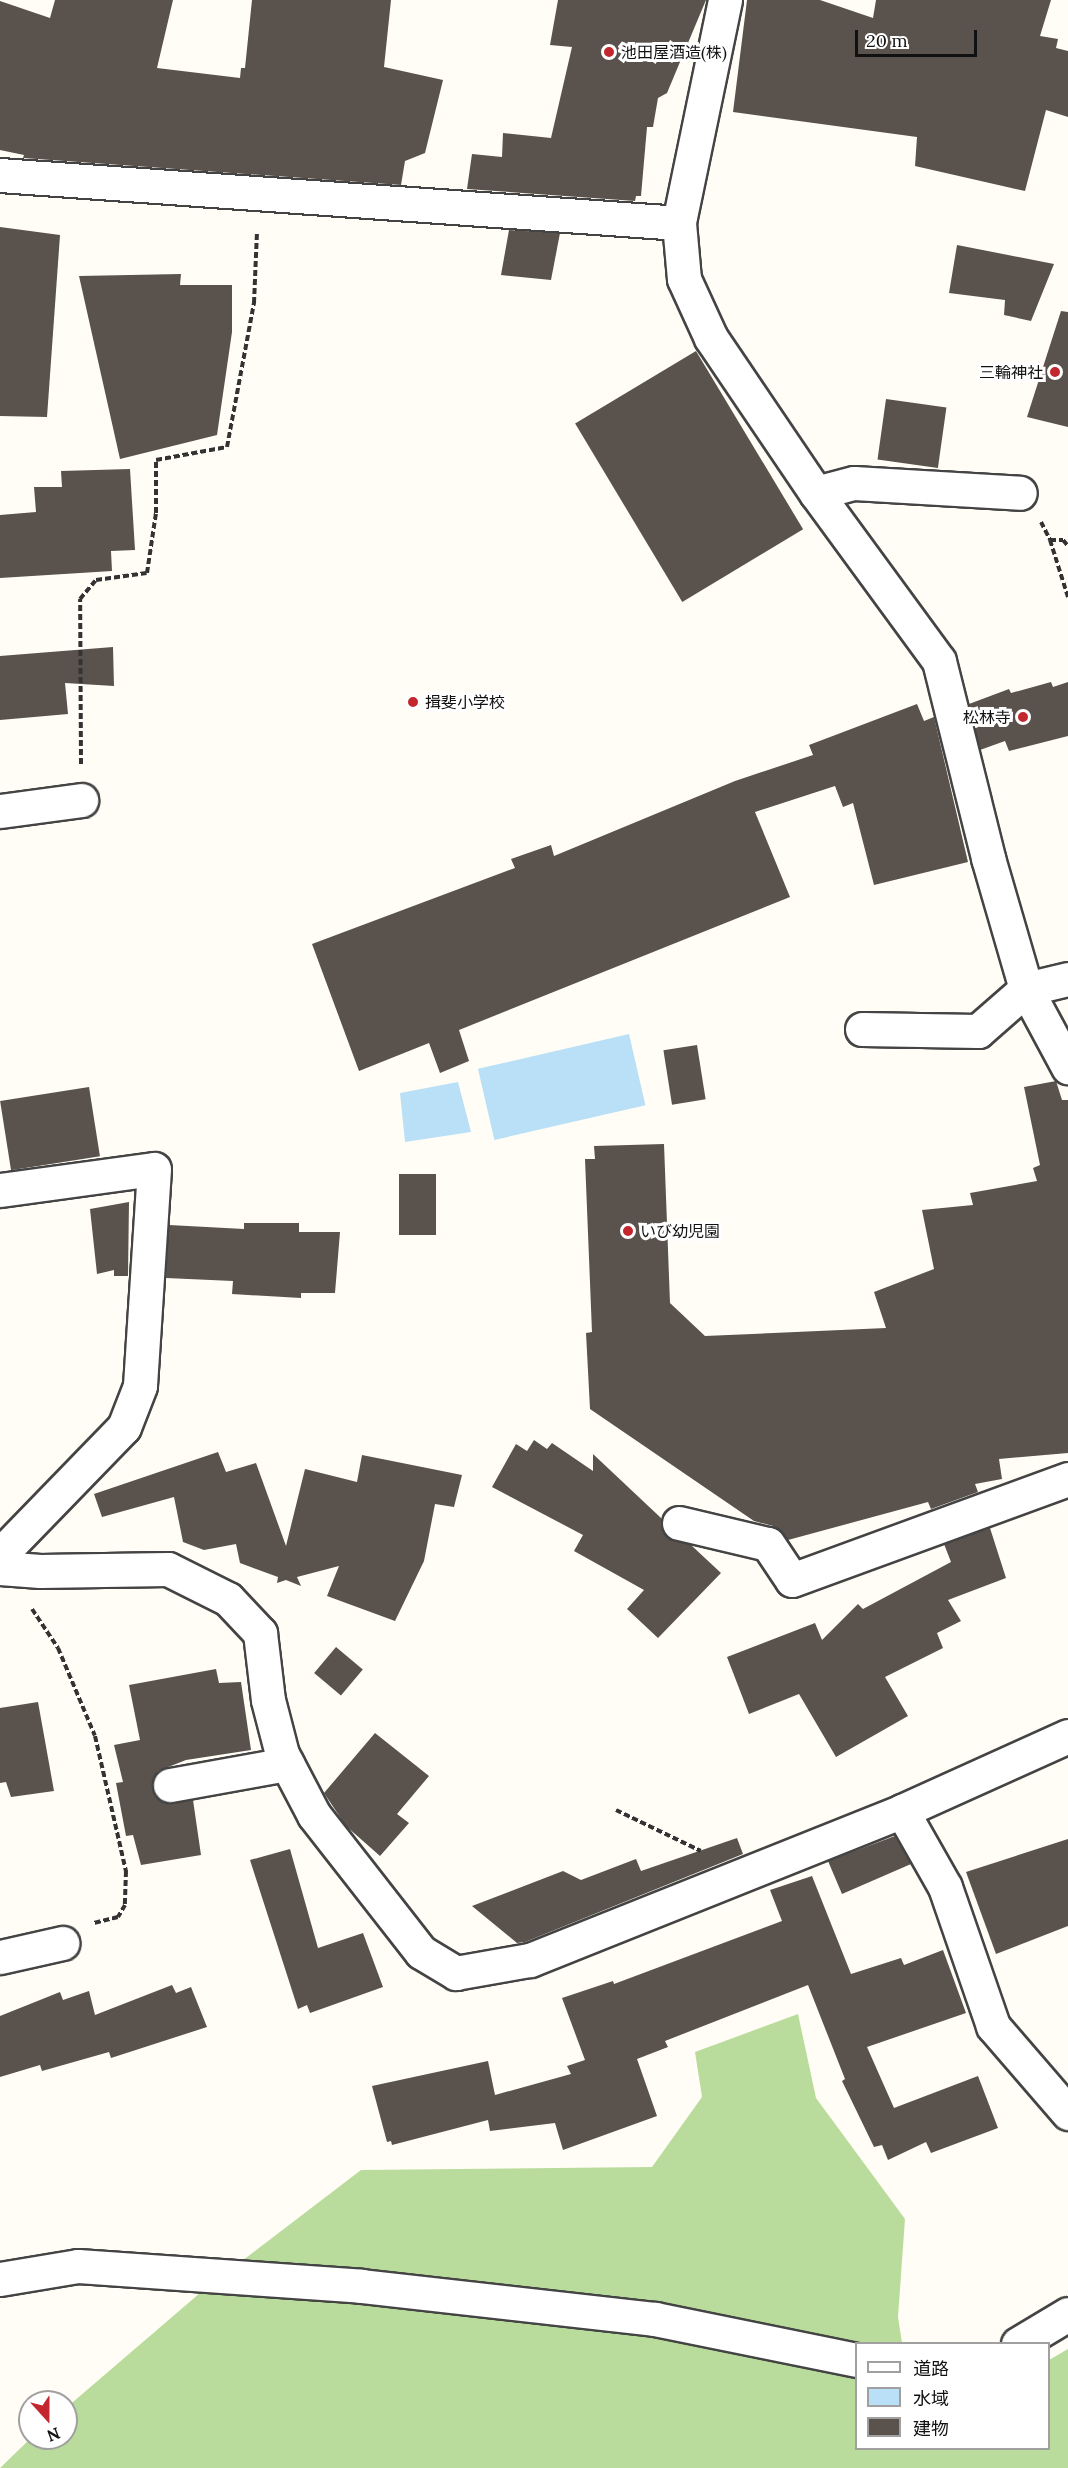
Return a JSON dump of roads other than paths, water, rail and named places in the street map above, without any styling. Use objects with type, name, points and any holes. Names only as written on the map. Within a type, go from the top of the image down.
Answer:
[{"type":"street","points":[[725,0],[679,223],[684,279],[711,338],[816,493],[939,661],[988,858],[1026,988],[1068,1067]]},
{"type":"street","points":[[0,175],[258,196],[679,223]]},
{"type":"street","points":[[816,493],[854,483],[1020,493]]},
{"type":"street","points":[[0,811],[81,800]]},
{"type":"street","points":[[862,1029],[978,1031],[1026,988],[1068,979]]},
{"type":"street","points":[[0,1190],[154,1169],[140,1386],[124,1427],[2,1564]]},
{"type":"street","points":[[679,1523],[768,1544],[792,1580],[1068,1479]]},
{"type":"street","points":[[2,1564],[168,1569],[228,1599],[260,1633],[268,1700],[287,1764],[314,1815],[421,1952],[456,1973],[530,1960],[902,1811],[1068,1736]]},
{"type":"street","points":[[170,1785],[287,1764]]},
{"type":"street","points":[[902,1811],[945,1887],[993,2025],[1068,2113]]},
{"type":"street","points":[[0,1957],[62,1943]]},
{"type":"street","points":[[0,2279],[78,2266],[361,2286],[655,2319],[855,2360]]},
{"type":"street","points":[[1020,2342],[1068,2314]]},
{"type":"water","points":[[629,1034],[645,1105],[494,1140],[478,1069]]},
{"type":"water","points":[[458,1082],[471,1132],[405,1142],[400,1093]]},
{"type":"place","name":"池田屋酒造(株)","points":[[609,52]]},
{"type":"place","name":"三輪神社","points":[[1055,372]]},
{"type":"place","name":"揖斐小学校","points":[[413,702]]},
{"type":"place","name":"松林寺","points":[[1023,717]]},
{"type":"place","name":"いび幼児園","points":[[628,1231]]}]
